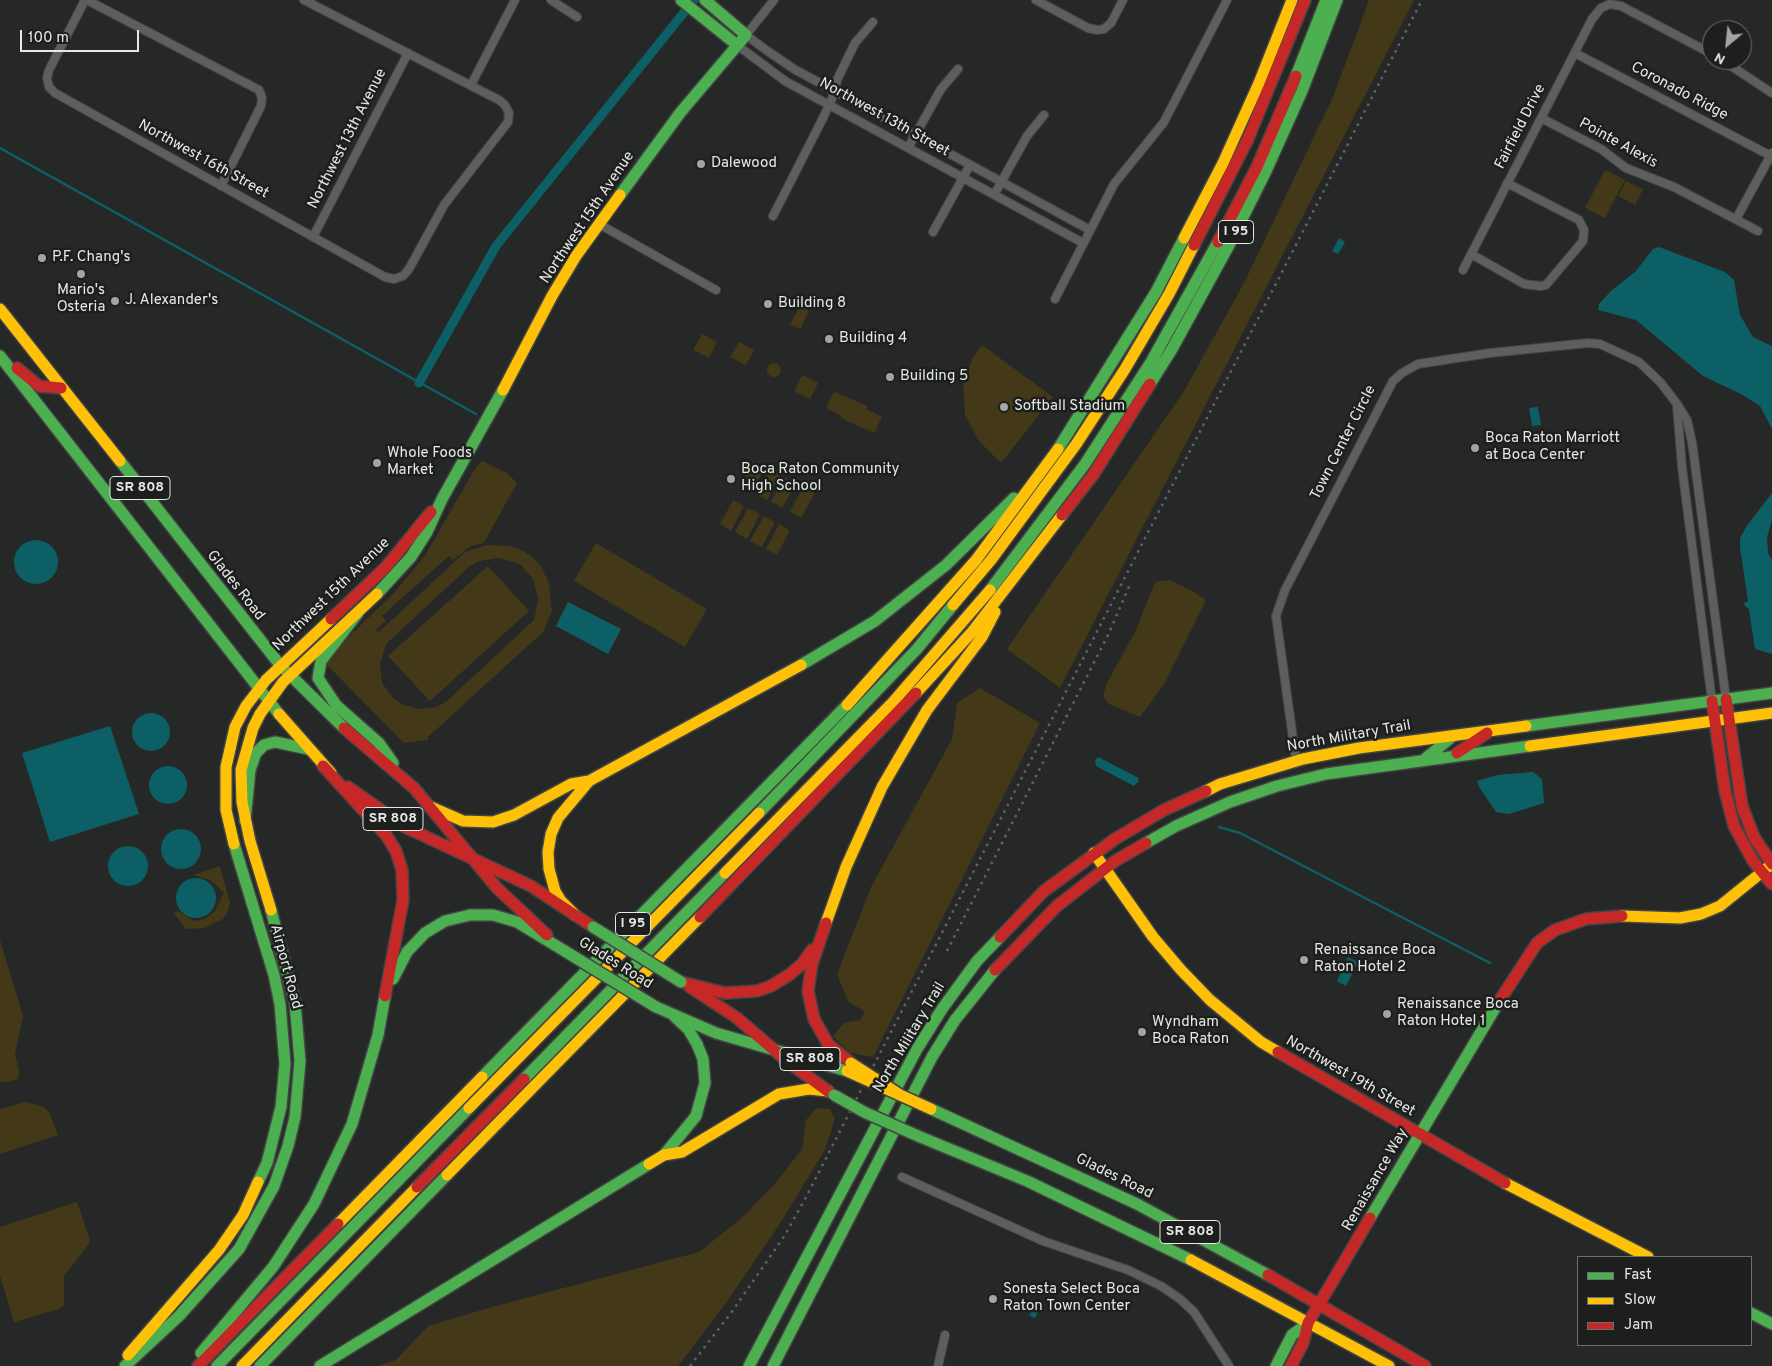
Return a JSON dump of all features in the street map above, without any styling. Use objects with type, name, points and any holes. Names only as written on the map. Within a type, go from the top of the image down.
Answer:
[{"type":"main road","name":"Northwest 13th Street","points":[[681,0],[737,45]]},
{"type":"main road","name":"I 95","points":[[198,1366],[866,687],[959,581],[1048,463],[1116,360],[1188,232],[1239,127],[1292,0]]},
{"type":"main road","points":[[216,1366],[857,714],[917,649],[991,560],[1077,443],[1125,369],[1169,294],[1247,141],[1305,0]]},
{"type":"main road","points":[[242,1366],[886,709],[1000,580],[1085,464],[1146,370],[1194,288],[1257,167],[1292,88],[1326,0]]},
{"type":"main road","name":"I 95","points":[[260,1366],[895,717],[966,639],[1093,475],[1187,324],[1274,154],[1309,74],[1337,0]]},
{"type":"main road","name":"Northwest 13th Street","points":[[706,1],[746,35]]},
{"type":"main road","name":"Northwest 15th Avenue","points":[[290,676],[388,584],[411,557],[427,532],[442,499],[490,416],[561,280],[599,224],[680,113],[746,35]]},
{"type":"main road","name":"Glades Road","points":[[0,310],[280,665],[339,724],[405,779],[431,807],[508,900],[568,953],[674,1016],[716,1034],[849,1067],[902,1096],[1137,1204],[1425,1366]]},
{"type":"main road","points":[[0,355],[39,386],[61,388]]},
{"type":"main road","name":"Glades Road","points":[[0,355],[268,701],[323,766],[360,797],[429,840],[531,886],[737,1018],[773,1049],[831,1093],[864,1112],[1027,1181],[1128,1228],[1199,1263],[1389,1366]]},
{"type":"main road","points":[[431,807],[463,821],[493,822],[514,815],[571,784],[589,781],[825,652],[875,621],[909,595],[955,556],[1048,463]]},
{"type":"main road","name":"Northwest 15th Avenue","points":[[280,665],[386,567],[442,499]]},
{"type":"main road","points":[[849,1067],[825,1040],[816,1024],[810,1005],[810,970],[857,841],[882,787],[927,710],[987,628],[1009,582]]},
{"type":"main road","points":[[358,613],[321,661],[318,668],[318,678],[336,705],[379,744],[405,779]]},
{"type":"main road","name":"Airport Road","points":[[120,1366],[219,1250],[236,1227],[262,1175],[279,1120],[285,1078],[283,1019],[274,975],[229,829],[224,791],[227,758],[236,727],[246,706],[280,665]]},
{"type":"main road","name":"Airport Road","points":[[125,1366],[184,1310],[239,1249],[268,1200],[292,1132],[297,1104],[300,1061],[297,1017],[283,954],[245,821],[241,789],[243,761],[253,728],[268,701],[290,676]]},
{"type":"main road","name":"North Military Trail","points":[[749,1366],[918,1049],[942,1009],[977,961],[1006,928],[1044,891],[1094,853],[1152,816],[1200,793],[1247,775],[1296,760],[1359,748],[1772,693]]},
{"type":"main road","points":[[1726,699],[1743,811],[1754,837],[1772,864]]},
{"type":"main road","points":[[1712,701],[1730,813],[1740,838],[1772,884]]},
{"type":"main road","name":"North Military Trail","points":[[773,1366],[932,1057],[955,1020],[991,974],[1019,943],[1057,906],[1105,868],[1176,826],[1256,792],[1326,774],[1426,758],[1772,713]]},
{"type":"main road","points":[[1453,755],[1491,731]]},
{"type":"main road","points":[[1426,758],[1453,736]]},
{"type":"main road","points":[[245,821],[250,770],[256,753],[264,745],[276,742],[308,749]]},
{"type":"main road","points":[[192,1366],[211,1340],[274,1267],[325,1184],[341,1151],[361,1098],[384,1002],[403,900],[404,885],[400,864],[386,835],[323,766]]},
{"type":"main road","points":[[575,915],[561,901],[555,891],[549,869],[548,852],[551,834],[558,818],[589,781]]},
{"type":"main road","name":"Northwest 19th Street","points":[[1094,853],[1167,954],[1220,1009],[1257,1038],[1288,1059],[1548,1208],[1646,1256]]},
{"type":"main road","name":"Renaissance Way","points":[[1308,1323],[1520,967],[1537,943],[1563,927],[1594,918],[1674,918],[1701,914],[1720,906],[1772,864]]},
{"type":"main road","points":[[384,1002],[398,967],[412,946],[437,925],[461,916],[486,914],[509,919],[568,953]]},
{"type":"main road","points":[[681,982],[732,993],[757,991],[772,986],[789,976],[802,964],[825,925]]},
{"type":"main road","points":[[320,1366],[664,1155],[696,1116],[705,1083],[703,1058],[698,1044],[688,1029],[674,1016]]},
{"type":"main road","points":[[664,1155],[682,1152],[779,1094],[802,1089],[831,1093]]},
{"type":"main road","points":[[1752,1314],[1772,1324]]},
{"type":"main road","points":[[1276,1366],[1292,1335],[1308,1323]]},
{"type":"main road","points":[[1291,1366],[1303,1343],[1308,1323]]},
{"type":"main road","points":[[757,1366],[766,1333]]},
{"type":"street","points":[[86,0],[252,85],[258,90],[262,98],[261,106],[221,186]]},
{"type":"street","name":"Northwest 16th Street","points":[[86,0],[49,70],[47,78],[49,87],[55,93],[344,255],[385,277],[394,279],[403,276],[444,204],[508,122],[509,113],[505,105],[470,85]]},
{"type":"street","points":[[304,0],[470,85],[515,0]]},
{"type":"street","points":[[551,0],[577,17]]},
{"type":"street","name":"Northwest 15th Avenue","points":[[746,35],[774,0]]},
{"type":"street","points":[[1036,0],[1088,28],[1096,30],[1104,29],[1111,23],[1123,0]]},
{"type":"street","points":[[1055,299],[1114,184],[1164,122],[1227,0]]},
{"type":"street","name":"Fairfield Drive","points":[[1463,270],[1592,19],[1602,8],[1610,4],[1621,6],[1702,49]]},
{"type":"street","points":[[773,216],[829,105],[835,92],[837,80],[856,43],[872,22]]},
{"type":"street","name":"Northwest 13th Street","points":[[746,35],[786,65],[1090,230]]},
{"type":"street","name":"Northwest 13th Street","points":[[737,45],[785,81],[1084,244]]},
{"type":"street","name":"Northwest 13th Avenue","points":[[313,237],[408,53]]},
{"type":"street","name":"Coronado Ridge","points":[[1575,53],[1771,155]]},
{"type":"street","points":[[908,148],[941,90],[958,69]]},
{"type":"street","points":[[1737,70],[1772,94]]},
{"type":"street","points":[[994,195],[1026,136],[1044,115]]},
{"type":"street","name":"Pointe Alexis","points":[[1541,118],[1601,149],[1626,168],[1674,187],[1758,231]]},
{"type":"street","points":[[1736,219],[1771,155]]},
{"type":"street","points":[[933,232],[970,165]]},
{"type":"street","points":[[1471,254],[1524,284],[1540,286],[1546,285],[1583,241],[1584,230],[1579,220],[1507,183]]},
{"type":"street","points":[[599,224],[716,290]]},
{"type":"street","name":"Town Center Circle","points":[[1296,760],[1276,616],[1277,609],[1389,386],[1397,377],[1412,366],[1424,362],[1499,352],[1588,343],[1600,344],[1625,354],[1661,382],[1687,420],[1692,442],[1726,699]]},
{"type":"street","points":[[1677,404],[1682,467],[1712,701]]},
{"type":"street","points":[[902,1177],[1050,1244],[1128,1270],[1161,1286],[1180,1299],[1194,1312],[1209,1332],[1229,1366]]},
{"type":"street","points":[[938,1366],[945,1335]]},
{"type":"shaded area","points":[[1369,0],[1414,0],[1060,688],[1007,649],[1184,391],[1244,283],[1333,97]]},
{"type":"shaded area","points":[[1605,170],[1625,180],[1605,218],[1585,208]]},
{"type":"shaded area","points":[[1626,181],[1643,189],[1635,205],[1618,196]]},
{"type":"shaded area","points":[[800,306],[809,311],[800,329],[790,324]]},
{"type":"shaded area","points":[[702,334],[717,342],[709,358],[693,350]]},
{"type":"shaded area","points":[[739,342],[754,350],[746,365],[730,357]]},
{"type":"shaded area","name":"Softball Stadium","points":[[982,345],[1053,397],[1001,463],[979,441],[965,415],[963,384],[973,357]]},
{"type":"shaded area","points":[[771,363],[777,363],[781,370],[777,377],[771,377],[767,373],[767,367]]},
{"type":"shaded area","points":[[802,375],[818,383],[810,399],[794,391]]},
{"type":"shaded area","points":[[834,392],[868,406],[866,409],[882,417],[874,433],[841,418],[841,416],[826,408]]},
{"type":"shaded area","points":[[482,461],[507,473],[517,483],[484,543],[471,546],[453,560],[449,556],[382,616],[386,621],[376,630],[379,632],[465,552],[487,545],[511,546],[523,551],[540,565],[549,583],[552,611],[543,632],[428,737],[428,740],[404,743],[326,664],[339,646],[394,593],[426,554],[476,467]],"holes":[[[499,558],[520,564],[533,579],[538,598],[534,620],[446,702],[436,707],[419,709],[401,704],[393,698],[382,683],[380,664],[386,644],[470,566],[479,561]]]},
{"type":"shaded area","points":[[753,461],[765,467],[752,492],[740,486]]},
{"type":"shaded area","points":[[769,469],[780,475],[767,500],[756,494]]},
{"type":"shaded area","points":[[784,477],[796,483],[782,508],[771,502]]},
{"type":"shaded area","points":[[803,487],[815,493],[801,518],[790,512]]},
{"type":"shaded area","points":[[733,500],[744,506],[731,531],[720,524]]},
{"type":"shaded area","points":[[748,508],[760,514],[747,539],[735,532]]},
{"type":"shaded area","points":[[764,516],[775,522],[762,547],[750,541]]},
{"type":"shaded area","points":[[779,524],[790,530],[777,555],[766,549]]},
{"type":"shaded area","points":[[596,543],[707,609],[685,647],[574,581]]},
{"type":"shaded area","points":[[488,566],[529,611],[430,701],[388,656]]},
{"type":"shaded area","points":[[1169,580],[1191,590],[1206,600],[1164,684],[1140,717],[1109,704],[1103,696],[1107,683],[1135,632],[1155,582]]},
{"type":"shaded area","points":[[980,688],[1040,723],[873,1057],[850,1053],[833,1036],[844,1023],[860,1020],[865,1012],[848,1001],[837,974],[871,887],[952,739],[957,703]]},
{"type":"shaded area","points":[[220,866],[230,903],[228,912],[223,919],[204,928],[186,929],[174,913],[178,911],[194,921],[204,919],[215,911],[224,893],[210,880],[193,875]]},
{"type":"shaded area","points":[[0,940],[23,1016],[15,1054],[19,1071],[18,1079],[0,1082]]},
{"type":"shaded area","points":[[26,1102],[44,1107],[50,1114],[58,1135],[0,1154],[0,1109]]},
{"type":"shaded area","points":[[816,1108],[830,1109],[835,1119],[825,1150],[779,1225],[724,1306],[678,1366],[377,1366],[396,1360],[428,1326],[699,1252],[743,1217],[778,1180],[802,1149],[806,1120]]},
{"type":"shaded area","points":[[77,1202],[89,1237],[89,1244],[64,1276],[64,1305],[59,1309],[14,1322],[0,1276],[0,1227]]},
{"type":"water","points":[[1339,238],[1345,242],[1338,254],[1332,251]]},
{"type":"water","points":[[1659,247],[1725,272],[1734,280],[1740,315],[1753,337],[1772,346],[1772,429],[1760,406],[1741,394],[1703,376],[1636,320],[1598,310],[1599,304],[1611,291],[1636,271],[1653,249]]},
{"type":"water","points":[[1538,407],[1541,425],[1532,426],[1529,408]]},
{"type":"water","points":[[1772,493],[1772,520],[1767,537],[1768,553],[1772,560],[1772,654],[1755,649],[1749,609],[1744,603],[1748,601],[1740,538]]},
{"type":"water","points":[[36,540],[48,544],[54,550],[58,562],[54,574],[48,580],[36,584],[24,580],[18,574],[14,562],[18,550],[24,544]]},
{"type":"water","points":[[568,602],[621,629],[608,654],[556,626]]},
{"type":"water","points":[[151,713],[164,719],[170,732],[164,745],[151,751],[138,745],[132,732],[138,719]]},
{"type":"water","points":[[110,726],[139,814],[50,842],[22,753]]},
{"type":"water","points":[[1098,757],[1139,778],[1138,782],[1134,786],[1096,766],[1095,761]]},
{"type":"water","points":[[168,766],[181,772],[187,785],[181,798],[168,804],[155,798],[149,785],[155,772]]},
{"type":"water","points":[[1533,772],[1542,779],[1544,803],[1509,814],[1496,812],[1477,781],[1497,775]]},
{"type":"water","points":[[181,829],[195,835],[201,849],[195,863],[181,869],[167,863],[161,849],[167,835]]},
{"type":"water","points":[[128,846],[142,852],[148,866],[142,880],[128,886],[114,880],[108,866],[114,852]]},
{"type":"water","points":[[196,878],[210,884],[216,898],[210,912],[196,918],[182,912],[176,898],[182,884]]},
{"type":"water","points":[[1348,957],[1358,962],[1346,986],[1337,981],[1341,972],[1344,973],[1346,968],[1344,966]]},
{"type":"water","points":[[1036,1302],[1042,1305],[1035,1318],[1029,1315]]},
{"type":"waterway","points":[[419,383],[496,246],[694,0]]},
{"type":"waterway","points":[[0,148],[476,414]]},
{"type":"waterway","points":[[1219,827],[1240,833],[1490,963]]},
{"type":"railway","points":[[690,1366],[731,1313],[785,1235],[805,1199],[1422,0]]},
{"type":"railway","points":[[947,951],[1109,633],[1131,582]]},
{"type":"traffic: fast","points":[[681,0],[737,45]]},
{"type":"traffic: fast","points":[[620,195],[680,113],[746,35],[705,0]]},
{"type":"traffic: fast","points":[[1296,76],[1326,0]]},
{"type":"traffic: fast","points":[[1150,384],[1172,349],[1228,247],[1266,171],[1302,91],[1337,0]]},
{"type":"traffic: fast","points":[[1058,449],[1156,292],[1184,238]]},
{"type":"traffic: fast","points":[[990,590],[1085,464],[1151,362],[1218,242]]},
{"type":"traffic: fast","points":[[0,356],[279,714]]},
{"type":"traffic: fast","points":[[377,594],[411,557],[427,532],[442,499],[503,390]]},
{"type":"traffic: fast","points":[[120,461],[280,665],[344,728]]},
{"type":"traffic: fast","points":[[801,665],[875,621],[946,565],[1014,498]]},
{"type":"traffic: fast","points":[[759,813],[917,649],[953,605]]},
{"type":"traffic: fast","points":[[358,613],[321,661],[318,678],[336,705],[379,743],[393,763]]},
{"type":"traffic: fast","points":[[1526,726],[1772,693]]},
{"type":"traffic: fast","points":[[482,1077],[847,705]]},
{"type":"traffic: fast","points":[[1426,758],[1453,736]]},
{"type":"traffic: fast","points":[[245,821],[250,770],[256,753],[264,745],[275,742],[308,749]]},
{"type":"traffic: fast","points":[[1146,843],[1176,826],[1230,802],[1277,786],[1326,774],[1530,746]]},
{"type":"traffic: fast","points":[[234,844],[274,975],[280,1004],[285,1064],[281,1107],[267,1163],[258,1182]]},
{"type":"traffic: fast","points":[[524,1079],[725,873]]},
{"type":"traffic: fast","points":[[125,1366],[179,1316],[239,1249],[274,1186],[288,1146],[295,1117],[300,1061],[295,1003],[271,910]]},
{"type":"traffic: fast","points":[[393,979],[407,952],[425,933],[445,921],[470,915],[493,915],[517,922],[568,953]]},
{"type":"traffic: fast","points":[[593,927],[681,982]]},
{"type":"traffic: fast","points":[[749,1366],[917,1049],[942,1009],[977,961],[1000,937]]},
{"type":"traffic: fast","points":[[568,953],[656,1007]]},
{"type":"traffic: fast","points":[[773,1366],[932,1057],[955,1020],[995,970]]},
{"type":"traffic: fast","points":[[201,1353],[273,1267],[314,1204],[352,1124],[378,1035],[385,996]]},
{"type":"traffic: fast","points":[[1370,1218],[1500,1000]]},
{"type":"traffic: fast","points":[[656,1007],[716,1033],[847,1071]]},
{"type":"traffic: fast","points":[[664,1155],[696,1116],[705,1083],[703,1059],[697,1044],[688,1029],[674,1016]]},
{"type":"traffic: fast","points":[[834,1095],[864,1112],[918,1136]]},
{"type":"traffic: fast","points":[[217,1366],[469,1108]]},
{"type":"traffic: fast","points":[[931,1109],[1137,1204],[1268,1275]]},
{"type":"traffic: fast","points":[[918,1136],[1027,1181],[1191,1260]]},
{"type":"traffic: fast","points":[[320,1366],[649,1164]]},
{"type":"traffic: fast","points":[[260,1366],[447,1175]]},
{"type":"traffic: fast","points":[[1752,1314],[1772,1324]]},
{"type":"traffic: fast","points":[[1276,1366],[1292,1335],[1308,1323]]},
{"type":"traffic: slow","points":[[1184,238],[1223,163],[1259,83],[1292,0]]},
{"type":"traffic: slow","points":[[503,390],[552,296],[576,256],[620,195]]},
{"type":"traffic: slow","points":[[953,605],[991,560],[1077,443],[1125,369],[1169,294],[1194,245]]},
{"type":"traffic: slow","points":[[0,309],[120,461]]},
{"type":"traffic: slow","points":[[847,705],[976,560],[1058,449]]},
{"type":"traffic: slow","points":[[916,693],[972,632],[1062,515]]},
{"type":"traffic: slow","points":[[725,873],[893,702],[990,590]]},
{"type":"traffic: slow","points":[[271,910],[250,841],[242,802],[241,770],[253,728],[260,714],[283,682],[377,594]]},
{"type":"traffic: slow","points":[[826,923],[846,867],[882,787],[927,710],[982,637],[995,612]]},
{"type":"traffic: slow","points":[[234,844],[226,810],[226,767],[235,727],[246,706],[266,680],[331,619]]},
{"type":"traffic: slow","points":[[431,807],[463,821],[493,822],[514,815],[571,784],[589,781],[801,665]]},
{"type":"traffic: slow","points":[[1530,746],[1772,713]]},
{"type":"traffic: slow","points":[[279,714],[331,773]]},
{"type":"traffic: slow","points":[[1206,791],[1220,784],[1303,759],[1359,748],[1526,726]]},
{"type":"traffic: slow","points":[[575,915],[561,901],[555,891],[549,869],[548,852],[551,834],[558,818],[589,781]]},
{"type":"traffic: slow","points":[[469,1108],[759,813]]},
{"type":"traffic: slow","points":[[1094,853],[1153,937],[1181,970],[1210,1000],[1261,1042],[1278,1052]]},
{"type":"traffic: slow","points":[[1622,916],[1680,918],[1701,914],[1720,906],[1772,864]]},
{"type":"traffic: slow","points":[[447,1175],[700,917]]},
{"type":"traffic: slow","points":[[851,1063],[902,1096]]},
{"type":"traffic: slow","points":[[847,1071],[931,1109]]},
{"type":"traffic: slow","points":[[338,1224],[482,1077]]},
{"type":"traffic: slow","points":[[649,1164],[664,1155],[682,1152],[779,1094],[809,1089],[828,1091]]},
{"type":"traffic: slow","points":[[128,1355],[219,1250],[243,1215],[258,1182]]},
{"type":"traffic: slow","points":[[1505,1183],[1646,1256]]},
{"type":"traffic: slow","points":[[242,1366],[417,1187]]},
{"type":"traffic: slow","points":[[1191,1260],[1389,1366]]},
{"type":"traffic: jam","points":[[1194,245],[1247,141],[1305,0]]},
{"type":"traffic: jam","points":[[1218,242],[1257,167],[1296,76]]},
{"type":"traffic: jam","points":[[17,368],[39,386],[61,388]]},
{"type":"traffic: jam","points":[[1062,515],[1093,475],[1150,384]]},
{"type":"traffic: jam","points":[[331,619],[386,567],[431,512]]},
{"type":"traffic: jam","points":[[700,917],[916,693]]},
{"type":"traffic: jam","points":[[1726,699],[1742,806],[1754,837],[1772,864]]},
{"type":"traffic: jam","points":[[1712,701],[1725,791],[1734,826],[1753,861],[1772,884]]},
{"type":"traffic: jam","points":[[344,728],[414,788],[497,888],[547,935]]},
{"type":"traffic: jam","points":[[1457,753],[1487,733]]},
{"type":"traffic: jam","points":[[323,766],[386,835],[396,851],[402,870],[403,900],[385,996]]},
{"type":"traffic: jam","points":[[348,787],[405,827],[531,886],[593,927]]},
{"type":"traffic: jam","points":[[1000,937],[1044,891],[1115,839],[1164,810],[1206,791]]},
{"type":"traffic: jam","points":[[995,970],[1057,906],[1115,861],[1146,843]]},
{"type":"traffic: jam","points":[[1500,1000],[1537,943],[1555,930],[1586,919],[1622,916]]},
{"type":"traffic: jam","points":[[826,923],[812,964],[808,991],[814,1019],[828,1044],[851,1063]]},
{"type":"traffic: jam","points":[[681,982],[725,993],[757,991],[771,986],[789,975],[802,964],[812,950]]},
{"type":"traffic: jam","points":[[690,987],[737,1018],[787,1061],[829,1092]]},
{"type":"traffic: jam","points":[[1278,1052],[1505,1183]]},
{"type":"traffic: jam","points":[[417,1187],[524,1079]]},
{"type":"traffic: jam","points":[[1291,1366],[1303,1343],[1308,1323],[1370,1218]]},
{"type":"traffic: jam","points":[[198,1366],[338,1224]]},
{"type":"traffic: jam","points":[[1268,1275],[1425,1366]]},
{"type":"place","name":"Dalewood","points":[[701,164]]},
{"type":"place","name":"P.F. Chang's","points":[[42,258]]},
{"type":"place","name":"Mario's Osteria","points":[[81,274]]},
{"type":"place","name":"J. Alexander's","points":[[115,301]]},
{"type":"place","name":"Building 8","points":[[768,304]]},
{"type":"place","name":"Building 4","points":[[829,339]]},
{"type":"place","name":"Building 5","points":[[890,377]]},
{"type":"place","name":"Softball Stadium","points":[[1004,407]]},
{"type":"place","name":"Boca Raton Marriott at Boca Center","points":[[1475,448]]},
{"type":"place","name":"Whole Foods Market","points":[[377,463]]},
{"type":"place","name":"Boca Raton Community High School","points":[[731,479]]},
{"type":"place","name":"Renaissance Boca Raton Hotel 2","points":[[1304,960]]},
{"type":"place","name":"Renaissance Boca Raton Hotel 1","points":[[1387,1014]]},
{"type":"place","name":"Wyndham Boca Raton","points":[[1142,1032]]},
{"type":"place","name":"Sonesta Select Boca Raton Town Center","points":[[993,1299]]}]
